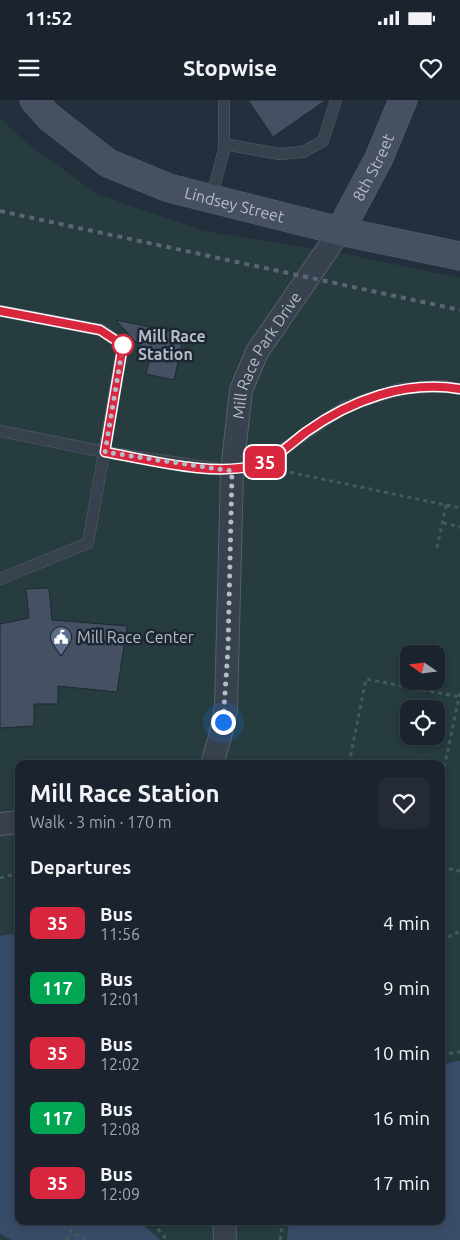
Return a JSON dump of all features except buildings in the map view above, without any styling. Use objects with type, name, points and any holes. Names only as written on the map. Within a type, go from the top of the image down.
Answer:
[{"type":"main road","name":"Lindsey Street","points":[[34,100],[49,117],[108,163],[169,188],[340,231],[460,256]]},
{"type":"main road","name":"8th Street","points":[[340,231],[379,158],[403,100]]},
{"type":"street","name":"Mill Race Park Drive","points":[[213,760],[226,708],[232,471],[241,390],[257,352],[340,231]]},
{"type":"street","points":[[0,824],[15,822]]},
{"type":"street","points":[[224,1225],[224,1240]]},
{"type":"lane","points":[[211,199],[224,144],[224,100]]},
{"type":"lane","points":[[224,144],[279,154],[303,152],[323,141],[336,100]]},
{"type":"lane","points":[[0,311],[100,330],[123,345],[88,543],[0,579]]},
{"type":"lane","points":[[0,431],[105,452],[232,471],[262,464],[344,407],[400,389],[443,386],[460,389]]},
{"type":"path","points":[[268,478],[284,471],[460,508]]},
{"type":"path","points":[[437,548],[446,505]]},
{"type":"path","points":[[443,523],[460,527]]},
{"type":"path","points":[[350,760],[366,680],[460,697]]},
{"type":"path","points":[[445,765],[460,692]]},
{"type":"path","points":[[445,868],[460,871]]},
{"type":"path","points":[[0,878],[15,874]]},
{"type":"path","points":[[445,939],[460,931]]},
{"type":"path","points":[[445,1054],[460,1052]]},
{"type":"path","points":[[61,1225],[86,1240]]},
{"type":"path","points":[[66,1240],[75,1225]]},
{"type":"path","points":[[158,1225],[168,1240]]},
{"type":"path","points":[[280,1240],[282,1225]]},
{"type":"green space","points":[[0,118],[28,144],[97,194],[203,231],[350,255],[460,278],[460,1240],[0,1240]]},
{"type":"water","points":[[15,934],[15,1225],[143,1225],[160,1240],[11,1240],[0,1233],[0,936]]},
{"type":"water","points":[[460,1061],[460,1240],[287,1240],[289,1225],[445,1225],[445,1065]]},
{"type":"railway","points":[[0,211],[460,310]]},
{"type":"bus line","name":"35","points":[[0,311],[100,330],[123,345],[105,452],[232,471],[262,464],[308,430],[344,407],[400,389],[443,386],[460,389]]},
{"type":"place","name":"Mill Race Station","points":[[123,345]]},
{"type":"place","name":"Mill Race Center","points":[[61,656]]},
{"type":"route","points":[[123,345],[105,452],[232,471],[226,708],[223,722]]}]
